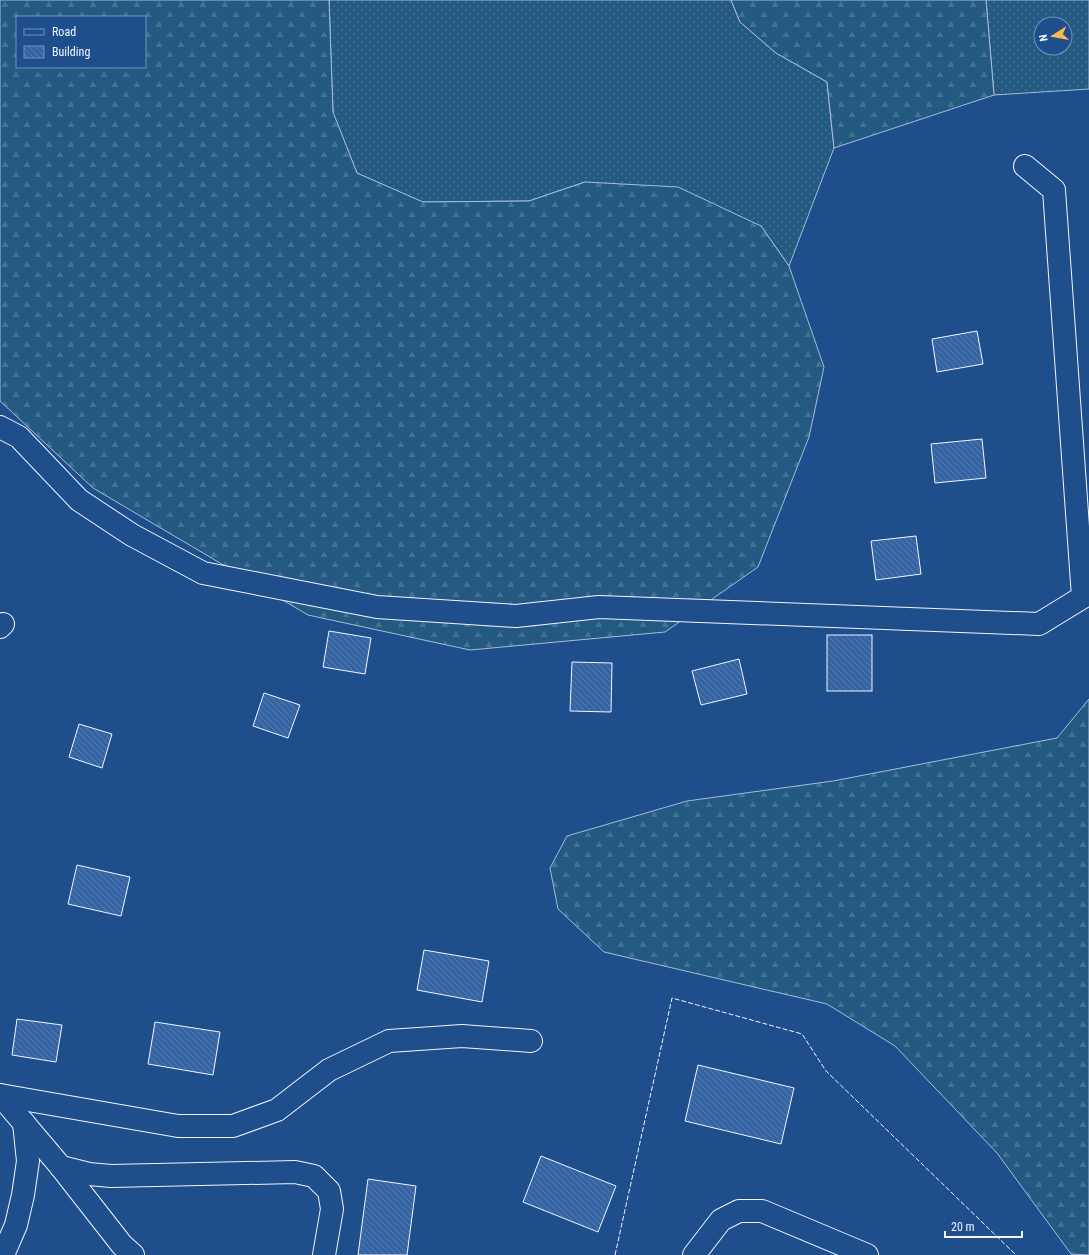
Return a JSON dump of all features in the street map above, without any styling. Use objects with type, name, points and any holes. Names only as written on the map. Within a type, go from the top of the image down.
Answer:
[{"type":"street","points":[[0,427],[19,437],[79,500],[132,535],[203,573],[377,607],[516,616],[599,607],[1039,624],[1083,597],[1054,190],[1025,166]]},
{"type":"street","points":[[0,1095],[178,1126],[233,1126],[277,1110],[329,1070],[389,1041],[462,1036],[531,1041]]},
{"type":"street","points":[[0,1095],[61,1167],[122,1245],[133,1255]]},
{"type":"street","points":[[3,1255],[16,1225],[23,1195],[28,1161],[24,1123]]},
{"type":"street","points":[[61,1167],[89,1174],[111,1176],[295,1172],[314,1176],[329,1191],[332,1209],[324,1255]]},
{"type":"street","points":[[694,1255],[721,1220],[739,1211],[762,1211],[867,1255]]},
{"type":"green space","points":[[0,0],[329,0],[333,112],[357,173],[423,202],[529,201],[585,182],[678,187],[761,226],[789,266],[824,367],[809,437],[758,567],[665,632],[470,650],[308,615],[93,488],[0,401]]},
{"type":"green space","points":[[329,0],[731,0],[740,22],[776,53],[827,82],[834,148],[789,266],[761,226],[585,182],[529,201],[422,202],[357,173],[333,113]]},
{"type":"green space","points":[[731,0],[986,0],[994,95],[834,148],[827,82],[776,53],[740,22]]},
{"type":"green space","points":[[986,0],[1089,0],[1089,89],[994,95]]},
{"type":"green space","points":[[1089,699],[1089,1255],[1071,1254],[997,1153],[895,1046],[827,1004],[604,952],[558,909],[550,868],[567,836],[687,801],[833,781],[1057,738]]},
{"type":"building","points":[[977,331],[983,364],[937,372],[932,339]]},
{"type":"building","points":[[982,439],[986,478],[935,483],[931,444]]},
{"type":"building","points":[[916,536],[921,574],[876,580],[871,541]]},
{"type":"building","points":[[329,631],[371,638],[365,674],[323,667]]},
{"type":"building","points":[[827,635],[872,635],[872,691],[827,691]]},
{"type":"building","points":[[739,659],[747,694],[701,705],[692,671]]},
{"type":"building","points":[[572,662],[612,663],[611,712],[570,711]]},
{"type":"building","points":[[264,693],[300,705],[288,738],[253,726]]},
{"type":"building","points":[[79,724],[112,734],[102,768],[69,757]]},
{"type":"building","points":[[77,865],[130,877],[121,916],[68,904]]},
{"type":"building","points":[[424,950],[489,961],[482,1002],[417,990]]},
{"type":"building","points":[[17,1019],[62,1025],[56,1062],[12,1055]]},
{"type":"building","points":[[155,1022],[220,1032],[213,1075],[148,1064]]},
{"type":"building","points":[[698,1065],[794,1088],[781,1144],[685,1121]]},
{"type":"building","points":[[541,1156],[616,1186],[598,1232],[523,1202]]},
{"type":"building","points":[[368,1179],[416,1186],[407,1255],[358,1255]]},
{"type":"fence","points":[[615,1255],[672,998],[802,1034],[826,1071],[1016,1255]]}]
